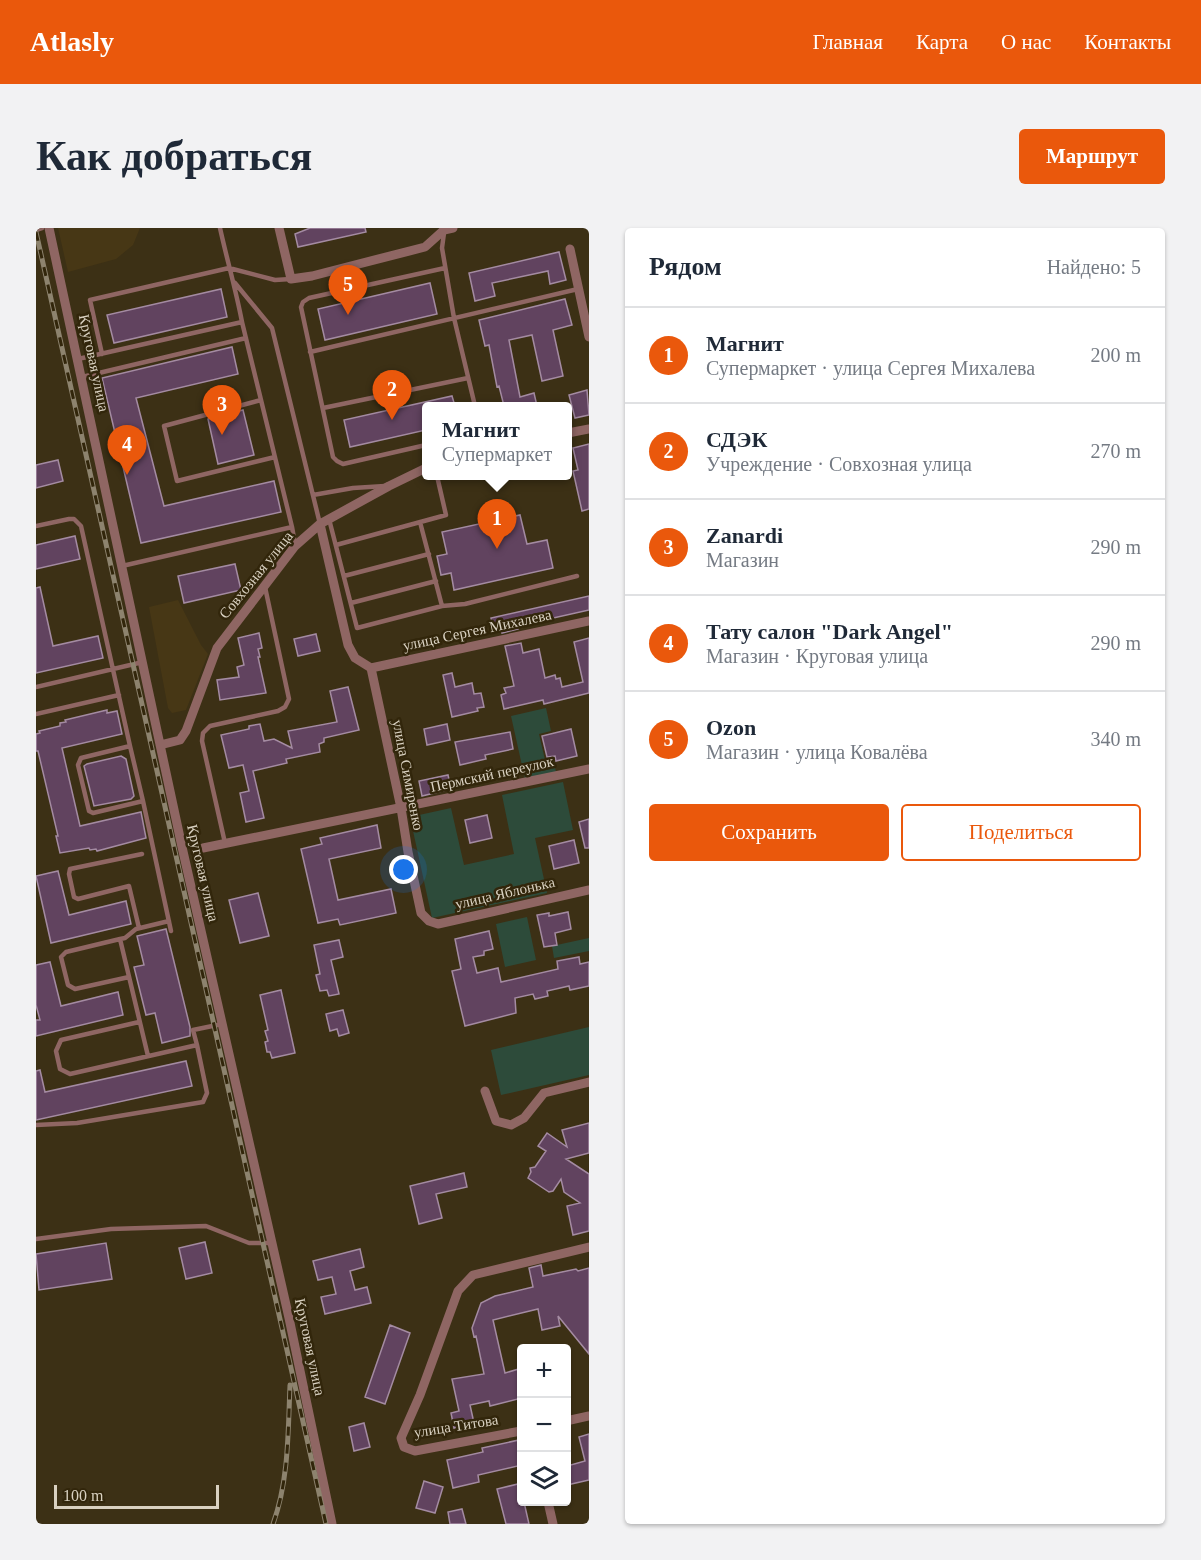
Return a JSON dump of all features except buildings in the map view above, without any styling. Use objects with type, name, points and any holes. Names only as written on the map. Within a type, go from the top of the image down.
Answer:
[{"type":"street","name":"Круговая улица","points":[[49,228],[160,745],[272,1243],[332,1524]]},
{"type":"street","points":[[279,228],[291,279],[312,276],[425,247],[447,229]]},
{"type":"street","points":[[570,249],[589,337]]},
{"type":"street","points":[[572,432],[589,429]]},
{"type":"street","name":"Совхозная улица","points":[[160,745],[180,740],[186,731],[218,648],[295,546],[320,524],[422,470]]},
{"type":"street","points":[[320,524],[348,645],[354,658],[371,668]]},
{"type":"street","name":"улица Сергея Михалева","points":[[371,668],[589,621]]},
{"type":"street","name":"улица Симиренко","points":[[371,668],[402,808],[408,852],[421,913],[429,921]]},
{"type":"street","name":"Пермский переулок","points":[[203,848],[589,770]]},
{"type":"street","name":"улица Яблонька","points":[[429,921],[438,924],[589,890]]},
{"type":"street","points":[[485,1091],[496,1121],[511,1125],[524,1118],[544,1093],[589,1082]]},
{"type":"street","name":"улица Титова","points":[[517,1432],[414,1451],[404,1447],[401,1438],[420,1395],[458,1291],[473,1275],[498,1267],[589,1247]]},
{"type":"street","points":[[571,1420],[589,1416]]},
{"type":"street","points":[[549,1506],[553,1524]]},
{"type":"lane","points":[[36,230],[42,228]]},
{"type":"lane","points":[[220,228],[229,268],[235,283],[242,322],[295,546]]},
{"type":"lane","points":[[447,229],[442,248],[445,268],[474,402]]},
{"type":"lane","points":[[102,354],[90,300],[229,268],[275,280],[291,279]]},
{"type":"lane","points":[[422,446],[343,464],[337,462],[333,457],[301,307],[303,302],[309,298],[445,268]]},
{"type":"lane","points":[[235,283],[272,328],[320,524]]},
{"type":"lane","points":[[310,352],[578,289]]},
{"type":"lane","points":[[78,359],[242,322]]},
{"type":"lane","points":[[82,377],[246,339]]},
{"type":"lane","points":[[323,408],[468,378]]},
{"type":"lane","points":[[261,400],[164,426],[177,481],[275,457]]},
{"type":"lane","points":[[336,545],[446,515],[438,480]]},
{"type":"lane","points":[[313,495],[353,488],[389,486]]},
{"type":"lane","points":[[36,526],[69,519],[74,519],[81,526],[171,931]]},
{"type":"lane","points":[[329,519],[357,628],[442,606],[465,604],[577,576]]},
{"type":"lane","points":[[420,522],[442,606]]},
{"type":"lane","points":[[122,566],[292,527]]},
{"type":"lane","points":[[344,576],[429,554]]},
{"type":"lane","points":[[351,603],[436,581]]},
{"type":"lane","points":[[225,843],[202,741],[203,733],[210,726],[278,711],[285,707],[289,699],[265,585]]},
{"type":"lane","points":[[36,687],[142,662]]},
{"type":"lane","points":[[36,714],[119,695]]},
{"type":"lane","points":[[130,746],[81,758],[78,765],[87,807],[93,813],[143,801]]},
{"type":"lane","points":[[139,928],[129,886],[78,899],[74,897],[69,874],[70,869],[142,854]]},
{"type":"lane","points":[[129,977],[75,989],[68,985],[61,957],[66,952],[120,939],[139,928],[169,921]]},
{"type":"lane","points":[[120,939],[148,1056]]},
{"type":"lane","points":[[140,1022],[61,1040],[56,1051],[60,1069],[70,1074],[197,1045]]},
{"type":"lane","points":[[36,1125],[77,1123],[203,1102],[207,1093],[193,1030],[222,1024]]},
{"type":"lane","points":[[36,1239],[111,1229],[206,1226],[249,1243],[272,1243]]},
{"type":"shaded area","points":[[58,228],[140,228],[133,245],[116,259],[68,272]]},
{"type":"shaded area","points":[[178,600],[208,654],[186,710],[172,713],[168,708],[149,607]]},
{"type":"green space","points":[[546,708],[551,731],[539,734],[545,760],[553,758],[556,772],[525,779],[511,716]]},
{"type":"green space","points":[[563,782],[573,830],[535,838],[547,893],[432,918],[410,817],[451,808],[464,865],[514,854],[502,795]]},
{"type":"green space","points":[[527,917],[536,960],[505,967],[496,924]]},
{"type":"green space","points":[[589,938],[589,951],[554,958],[552,946]]},
{"type":"green space","points":[[589,1027],[589,1075],[501,1095],[491,1050]]},
{"type":"railway","points":[[36,232],[326,1524]]},
{"type":"railway","points":[[273,1524],[285,1473],[290,1385]]},
{"type":"place","name":"Ozon","points":[[348,315]]},
{"type":"place","name":"СДЭК","points":[[392,420]]},
{"type":"place","name":"Zanardi","points":[[222,435]]},
{"type":"place","name":"Тату салон \"Dark Angel\"","points":[[127,475]]},
{"type":"place","name":"Магнит","points":[[497,549]]}]
